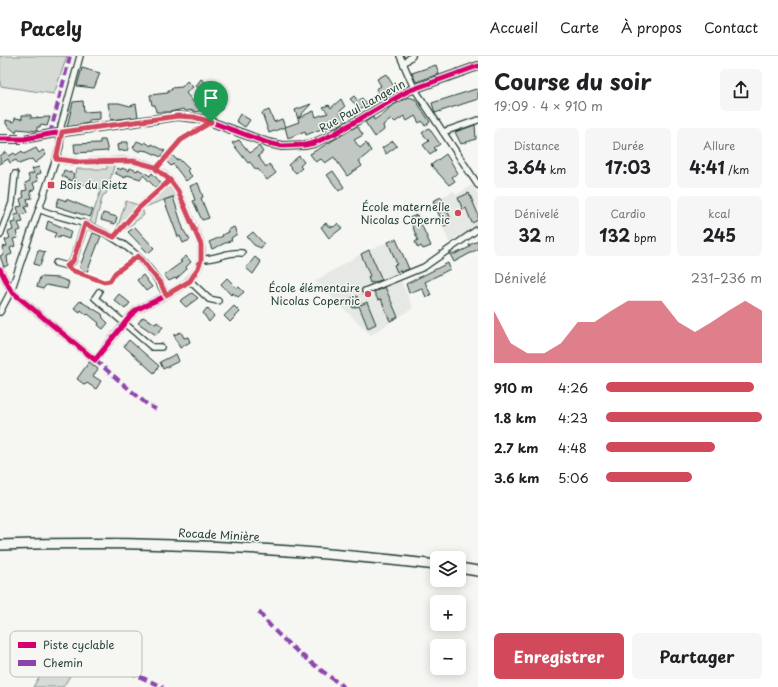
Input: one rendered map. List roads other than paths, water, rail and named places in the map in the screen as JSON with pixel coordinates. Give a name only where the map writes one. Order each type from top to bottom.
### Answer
[{"type":"highway","name":"Rocade Minière","points":[[0,539],[117,538],[223,541],[324,548],[430,559]]},
{"type":"highway","name":"Rocade Minière","points":[[0,545],[102,544],[226,547],[377,558],[430,565]]},
{"type":"highway","points":[[466,563],[478,565]]},
{"type":"highway","points":[[466,569],[478,571]]},
{"type":"street","points":[[0,312],[11,291],[56,159],[62,132],[61,126],[80,56]]},
{"type":"street","points":[[400,56],[414,88],[478,185]]},
{"type":"street","points":[[404,63],[412,56]]},
{"type":"street","name":"Rue Paul Langevin","points":[[0,139],[24,139],[62,132],[178,116],[194,117],[211,122],[268,143],[282,146],[305,145],[329,137],[414,88],[478,66]]},
{"type":"street","points":[[443,132],[478,120]]},
{"type":"street","points":[[0,269],[11,291],[95,360],[138,309],[190,281],[198,268],[201,260],[201,245],[178,191],[170,180],[156,169],[133,161],[79,162],[56,159]]},
{"type":"street","points":[[0,235],[12,202],[15,174]]},
{"type":"street","points":[[39,209],[85,224],[114,237],[127,245],[161,284],[166,295]]},
{"type":"street","points":[[56,263],[67,266],[73,261],[85,224]]},
{"type":"street","points":[[365,291],[424,267],[478,229]]},
{"type":"street","points":[[201,260],[211,260],[233,252],[242,253]]},
{"type":"street","points":[[190,281],[209,299],[218,302]]},
{"type":"street","points":[[99,292],[95,298],[124,324],[152,347],[161,347]]},
{"type":"place","name":"Bois du Rietz","points":[[51,185]]},
{"type":"place","name":"École maternelle Nicolas Copernic","points":[[458,213]]},
{"type":"place","name":"École élémentaire Nicolas Copernic","points":[[368,294]]}]
